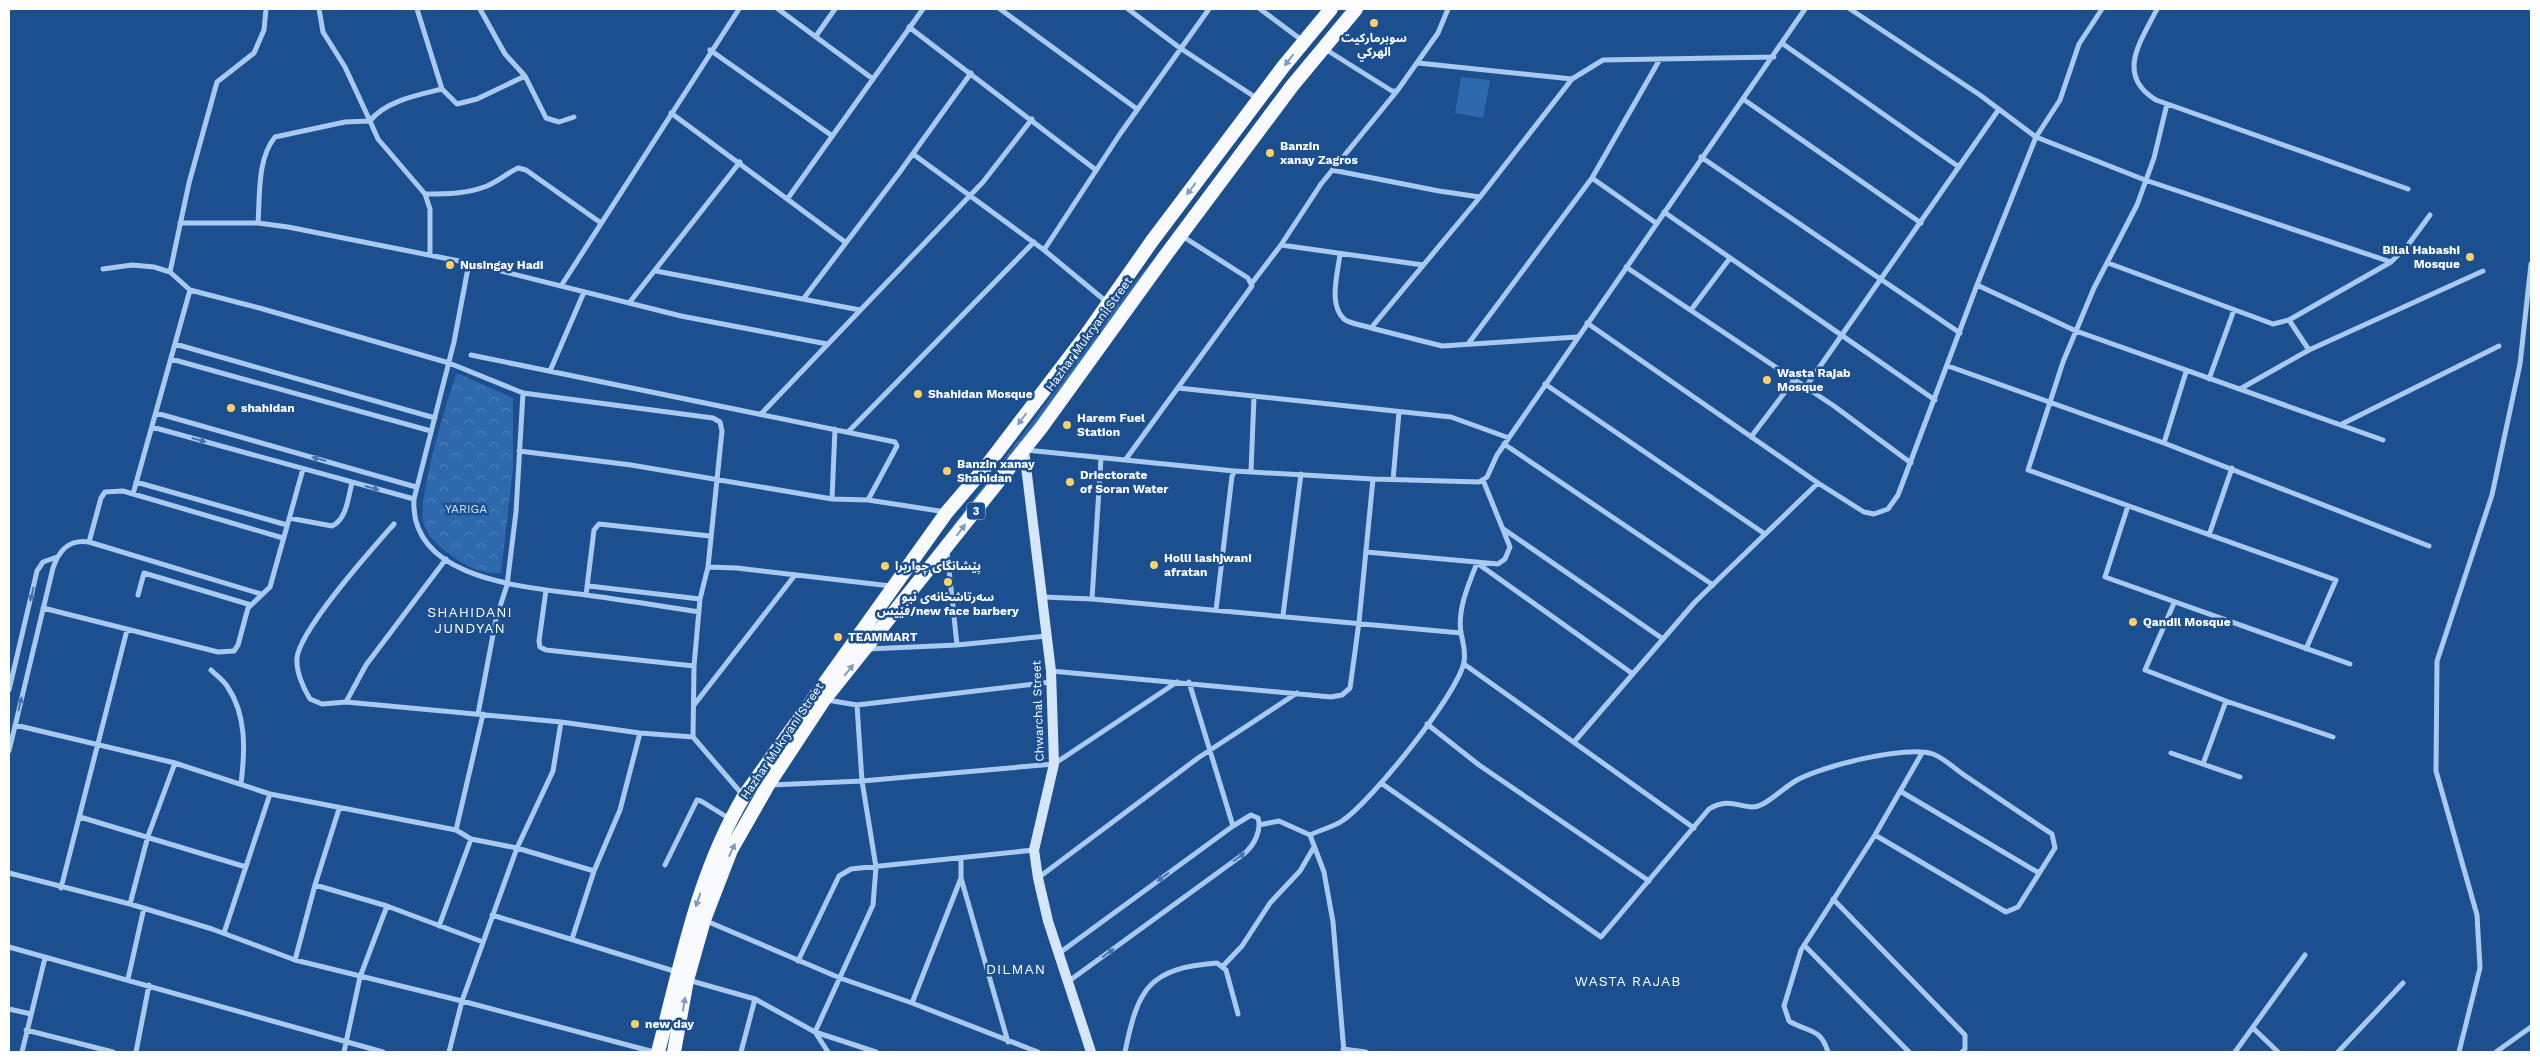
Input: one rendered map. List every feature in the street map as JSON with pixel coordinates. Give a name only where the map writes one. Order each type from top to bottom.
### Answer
[{"type":"highway","name":"Hazhar Mukryani Street","points":[[674,1052],[682,976],[697,904],[717,846],[744,796],[947,512],[988,464],[1259,99],[1331,9]]},
{"type":"highway","name":"Hazhar Mukryani Street","points":[[658,1052],[682,976],[732,850],[768,785],[824,700],[1024,450],[1180,235],[1322,48],[1356,9]]},
{"type":"highway","points":[[1152,241],[1168,252]]},
{"type":"main road","name":"Chwarchal Street","points":[[1024,450],[1051,676],[1054,764],[1034,850],[1038,878],[1058,954],[1069,981],[1091,1052]]},
{"type":"street","points":[[170,272],[189,183],[218,82],[254,53],[264,30],[266,9]]},
{"type":"street","points":[[319,9],[323,32],[345,67],[378,139],[425,194],[430,209],[430,254]]},
{"type":"street","points":[[417,9],[442,88],[450,99],[457,104],[463,104],[525,76]]},
{"type":"street","points":[[480,9],[505,54],[525,76],[546,118],[559,122],[574,117]]},
{"type":"street","points":[[561,286],[710,50],[739,9]]},
{"type":"street","points":[[778,9],[873,79]]},
{"type":"street","points":[[816,36],[835,9]]},
{"type":"street","points":[[788,198],[831,135],[923,9]]},
{"type":"street","points":[[1000,9],[1137,109]]},
{"type":"street","points":[[1128,9],[1180,48],[1259,99]]},
{"type":"street","points":[[1044,250],[1137,109],[1209,9]]},
{"type":"street","points":[[1260,9],[1304,41]]},
{"type":"street","points":[[1126,459],[1248,293],[1252,283],[1281,246],[1332,170],[1418,63],[1438,32],[1448,9]]},
{"type":"street","points":[[1024,450],[1235,471],[1393,480],[1479,482],[1483,480],[1487,477],[1508,438],[1701,158],[1783,44],[1805,9]]},
{"type":"street","points":[[1850,9],[1999,109],[2036,137],[2145,180],[2391,262]]},
{"type":"street","points":[[1587,323],[1818,483],[1864,512],[1874,514],[1888,509],[1898,495],[1977,285],[2036,137],[2060,100],[2078,44],[2102,9]]},
{"type":"street","points":[[2157,9],[2136,49],[2134,73],[2138,86],[2146,94],[2167,104],[2408,189]]},
{"type":"street","points":[[910,27],[1096,170]]},
{"type":"street","points":[[1783,44],[1960,167]]},
{"type":"street","points":[[1322,48],[1392,91],[1397,91]]},
{"type":"street","points":[[710,50],[831,135]]},
{"type":"street","points":[[1371,328],[1480,197],[1572,79],[1603,60],[1774,56]]},
{"type":"street","points":[[1468,344],[1592,178],[1660,59]]},
{"type":"street","points":[[1418,63],[1572,79]]},
{"type":"street","points":[[804,298],[913,154],[971,73]]},
{"type":"street","points":[[258,223],[264,157],[269,144],[275,137],[345,122],[370,121],[377,112],[389,106],[442,88]]},
{"type":"street","points":[[1743,99],[1921,223]]},
{"type":"street","points":[[2167,104],[2154,158],[2136,205],[2076,331],[2028,470],[2336,580],[2306,649]]},
{"type":"street","points":[[1805,388],[1882,280],[1999,109]]},
{"type":"street","points":[[671,113],[740,162],[845,242]]},
{"type":"street","points":[[761,414],[983,182],[1032,119]]},
{"type":"street","points":[[913,154],[1034,242],[1108,303]]},
{"type":"street","points":[[1701,158],[1960,332]]},
{"type":"street","points":[[629,303],[740,162]]},
{"type":"street","points":[[425,194],[461,193],[474,190],[489,185],[518,168],[526,170],[601,223]]},
{"type":"street","points":[[1332,170],[1480,197]]},
{"type":"street","points":[[1592,178],[1656,223]]},
{"type":"street","points":[[1664,212],[1935,400]]},
{"type":"street","points":[[2108,263],[2273,324],[2290,320],[2391,262],[2408,244],[2430,215]]},
{"type":"street","points":[[180,223],[258,223],[430,254],[681,316],[827,344]]},
{"type":"street","points":[[1180,235],[1248,278],[1252,283]]},
{"type":"street","points":[[848,432],[1034,242]]},
{"type":"street","points":[[1281,246],[1423,265]]},
{"type":"street","points":[[1340,254],[1335,302],[1339,313],[1346,320],[1442,346],[1577,338]]},
{"type":"street","points":[[1691,310],[1730,258]]},
{"type":"street","points":[[469,263],[449,363],[416,487],[413,516],[421,534],[446,559],[467,572],[506,585],[699,612]]},
{"type":"street","points":[[2460,1052],[2480,968],[2477,915],[2436,770],[2437,661],[2492,495],[2520,364],[2531,264]]},
{"type":"street","points":[[103,269],[132,265],[154,267],[170,272],[190,290],[263,308],[449,363],[523,393],[713,418],[720,422],[722,431],[708,567],[700,599],[694,666],[693,737],[744,796]]},
{"type":"street","points":[[1626,267],[1794,380],[1910,463]]},
{"type":"street","points":[[656,271],[860,310]]},
{"type":"street","points":[[2240,389],[2309,350],[2483,271]]},
{"type":"street","points":[[1977,285],[2076,331],[2186,372],[2342,424],[2383,440]]},
{"type":"street","points":[[132,494],[190,290]]},
{"type":"street","points":[[550,371],[584,292]]},
{"type":"street","points":[[2208,379],[2234,310]]},
{"type":"street","points":[[2290,320],[2309,350]]},
{"type":"street","points":[[175,344],[435,418]]},
{"type":"street","points":[[2342,424],[2499,346]]},
{"type":"street","points":[[470,355],[894,441],[897,444],[868,500]]},
{"type":"street","points":[[171,358],[431,431]]},
{"type":"street","points":[[1948,366],[2232,468],[2429,546]]},
{"type":"street","points":[[2164,443],[2186,372]]},
{"type":"street","points":[[1751,437],[1794,380]]},
{"type":"street","points":[[1545,384],[1764,534]]},
{"type":"street","points":[[1178,388],[1451,417],[1508,438]]},
{"type":"street","points":[[456,830],[481,714],[496,619],[506,585],[516,512],[523,393]]},
{"type":"street","points":[[1251,471],[1254,396]]},
{"type":"street","points":[[1393,480],[1399,412]]},
{"type":"street","points":[[156,413],[416,487]]},
{"type":"street","points":[[152,427],[414,499]]},
{"type":"street","points":[[832,499],[835,430]]},
{"type":"street","points":[[1504,444],[1712,585]]},
{"type":"street","points":[[519,451],[717,479],[832,499],[868,500],[947,512]]},
{"type":"street","points":[[1092,599],[1101,458]]},
{"type":"street","points":[[2209,535],[2232,468]]},
{"type":"street","points":[[43,608],[227,653],[234,651],[238,645],[248,608],[270,587],[303,469]]},
{"type":"street","points":[[1216,610],[1232,476],[1235,471]]},
{"type":"street","points":[[1283,615],[1302,474]]},
{"type":"street","points":[[824,700],[857,705],[1051,676],[1189,682],[1331,697],[1342,695],[1350,688],[1359,622],[1373,479]]},
{"type":"street","points":[[1366,552],[1498,564],[1505,559],[1510,547],[1505,530],[1483,480]]},
{"type":"street","points":[[136,482],[287,525]]},
{"type":"street","points":[[289,518],[332,526],[337,524],[343,518],[352,482]]},
{"type":"street","points":[[1574,742],[1712,585],[1818,483]]},
{"type":"street","points":[[89,542],[101,498],[106,492],[114,490],[283,538]]},
{"type":"street","points":[[2128,506],[2105,578],[2350,664]]},
{"type":"street","points":[[394,524],[336,593],[305,638],[297,658],[302,682],[310,698],[322,704],[346,702],[481,714],[562,722],[640,733],[693,737]]},
{"type":"street","points":[[586,595],[589,586],[594,530],[599,524],[710,536]]},
{"type":"street","points":[[1505,530],[1663,640]]},
{"type":"street","points":[[9,690],[37,571],[43,562],[57,557],[70,544],[89,542],[261,594]]},
{"type":"street","points":[[946,549],[957,645]]},
{"type":"street","points":[[9,748],[57,557]]},
{"type":"street","points":[[346,702],[366,665],[446,559]]},
{"type":"street","points":[[1259,825],[1279,821],[1310,834],[1341,822],[1369,798],[1447,698],[1464,664],[1466,646],[1461,633],[1461,615],[1467,587],[1477,562]]},
{"type":"street","points":[[1477,562],[1633,674]]},
{"type":"street","points":[[708,567],[738,568],[894,586]]},
{"type":"street","points":[[138,595],[144,573],[251,605]]},
{"type":"street","points":[[694,705],[795,575]]},
{"type":"street","points":[[589,586],[700,599]]},
{"type":"street","points":[[546,590],[539,641],[540,647],[546,650],[694,666]]},
{"type":"street","points":[[1043,597],[1092,599],[1283,615],[1461,633]]},
{"type":"street","points":[[2174,603],[2145,670],[2226,701],[2333,737]]},
{"type":"street","points":[[61,888],[127,630]]},
{"type":"street","points":[[866,649],[957,645],[1047,636]]},
{"type":"street","points":[[1464,664],[1694,828]]},
{"type":"street","points":[[211,670],[227,686],[238,709],[245,753],[241,784]]},
{"type":"street","points":[[768,785],[862,781],[1054,764],[1177,682]]},
{"type":"street","points":[[1189,682],[1208,751],[1233,826]]},
{"type":"street","points":[[1038,878],[1208,751],[1298,693]]},
{"type":"street","points":[[2203,764],[2226,701]]},
{"type":"street","points":[[815,1032],[873,905],[876,867],[862,781],[857,705]]},
{"type":"street","points":[[449,1052],[462,1001],[492,915],[517,848],[553,771],[562,722]]},
{"type":"street","points":[[1427,724],[1479,764],[1649,881]]},
{"type":"street","points":[[15,725],[175,763],[270,794],[339,809],[358,810],[456,830],[470,839],[517,848],[594,871]]},
{"type":"street","points":[[572,939],[594,871],[620,810],[640,733]]},
{"type":"street","points":[[1381,783],[1601,937],[1709,809],[1719,803],[1732,802],[1748,807],[1760,805],[1797,780],[1818,770],[1849,761],[1907,752],[1933,754],[2052,834],[2056,848],[2018,907],[2006,912],[1875,835]]},
{"type":"street","points":[[1828,1052],[1824,1040],[1818,1032],[1800,1028],[1789,1021],[1784,1006],[1804,944],[1875,835],[1922,753]]},
{"type":"street","points":[[2171,753],[2240,777]]},
{"type":"street","points":[[130,904],[148,836],[175,763]]},
{"type":"street","points":[[1900,791],[2040,874]]},
{"type":"street","points":[[224,932],[270,794]]},
{"type":"street","points":[[665,865],[696,800],[700,800],[730,820]]},
{"type":"street","points":[[295,960],[315,885],[339,809]]},
{"type":"street","points":[[1058,954],[1233,826],[1251,815],[1256,816],[1259,825],[1256,838],[1245,853],[1069,981]]},
{"type":"street","points":[[80,817],[246,867]]},
{"type":"street","points":[[1310,834],[1324,872],[1335,935],[1344,1051],[1366,1052]]},
{"type":"street","points":[[439,926],[470,839]]},
{"type":"street","points":[[1222,967],[1242,946],[1270,903],[1300,871],[1314,848]]},
{"type":"street","points":[[798,961],[839,876],[851,869],[1034,850]]},
{"type":"street","points":[[961,859],[961,878],[1008,1042]]},
{"type":"street","points":[[9,873],[61,888],[130,904],[224,932],[295,960],[462,1001],[654,1052]]},
{"type":"street","points":[[912,1003],[961,878]]},
{"type":"street","points":[[315,885],[387,906],[483,942]]},
{"type":"street","points":[[1833,899],[1964,1035],[1965,1050],[1962,1052]]},
{"type":"street","points":[[344,1052],[360,977],[387,906]]},
{"type":"street","points":[[128,979],[144,908]]},
{"type":"street","points":[[492,915],[755,999],[815,1032],[876,1052]]},
{"type":"street","points":[[704,920],[840,978],[912,1003],[1008,1042],[1038,1052]]},
{"type":"street","points":[[1804,944],[1909,1052]]},
{"type":"street","points":[[9,947],[149,984],[346,1043],[383,1052]]},
{"type":"street","points":[[2235,1052],[2305,954]]},
{"type":"street","points":[[22,1052],[45,958]]},
{"type":"street","points":[[1125,1052],[1139,1001],[1157,978],[1177,969],[1198,964],[1217,963],[1226,970],[1238,1014]]},
{"type":"street","points":[[2338,1052],[2404,983]]},
{"type":"street","points":[[136,1052],[149,984]]},
{"type":"street","points":[[741,1052],[755,999]]},
{"type":"street","points":[[9,1009],[31,1014]]},
{"type":"street","points":[[2496,1052],[2531,1027]]},
{"type":"street","points":[[2253,1028],[2278,1052]]},
{"type":"street","points":[[26,1030],[113,1052]]},
{"type":"street","points":[[815,1032],[828,1052]]},
{"type":"green space","points":[[1461,77],[1490,80],[1483,118],[1455,113]]},
{"type":"green space","points":[[1152,262],[1153,265],[1105,330],[1069,386],[963,522],[782,766],[748,824],[730,860],[706,931],[676,1052],[671,1052],[685,970],[705,904],[723,856],[751,803],[776,762],[826,692],[1039,413],[1129,288]]},
{"type":"green space","name":"YARIGA","points":[[457,373],[513,398],[513,468],[501,573],[483,572],[445,551],[428,533],[423,521],[429,471]]},
{"type":"place","name":"سوبرماركيت الهركي","points":[[1374,23]]},
{"type":"place","name":"Banzin xanay Zagros","points":[[1270,153]]},
{"type":"place","name":"Bilal Habashi Mosque","points":[[2470,257]]},
{"type":"place","name":"Nusingay Hadi","points":[[450,265]]},
{"type":"place","name":"Wasta Rajab Mosque","points":[[1767,380]]},
{"type":"place","name":"Shahidan Mosque","points":[[918,394]]},
{"type":"place","name":"shahidan","points":[[231,408]]},
{"type":"place","name":"Harem Fuel Station","points":[[1067,425]]},
{"type":"place","name":"Banzin xanay Shahidan","points":[[947,471]]},
{"type":"place","name":"Driectorate of Soran Water","points":[[1070,482]]},
{"type":"place","name":"Holli lashjwani afratan","points":[[1154,565]]},
{"type":"place","name":"پێشانگای چواربرا","points":[[885,566]]},
{"type":"place","name":"سەرتاشخانەی نیو فێیس/new face barbery","points":[[948,582]]},
{"type":"place","name":"Qandil Mosque","points":[[2133,622]]},
{"type":"place","name":"TEAMMART","points":[[838,637]]},
{"type":"place","name":"new day","points":[[635,1024]]},
{"type":"district","name":"SHAHIDANI JUNDYAN","points":[[470,620]]},
{"type":"district","name":"DILMAN","points":[[1016,969]]},
{"type":"district","name":"WASTA RAJAB","points":[[1628,981]]}]
